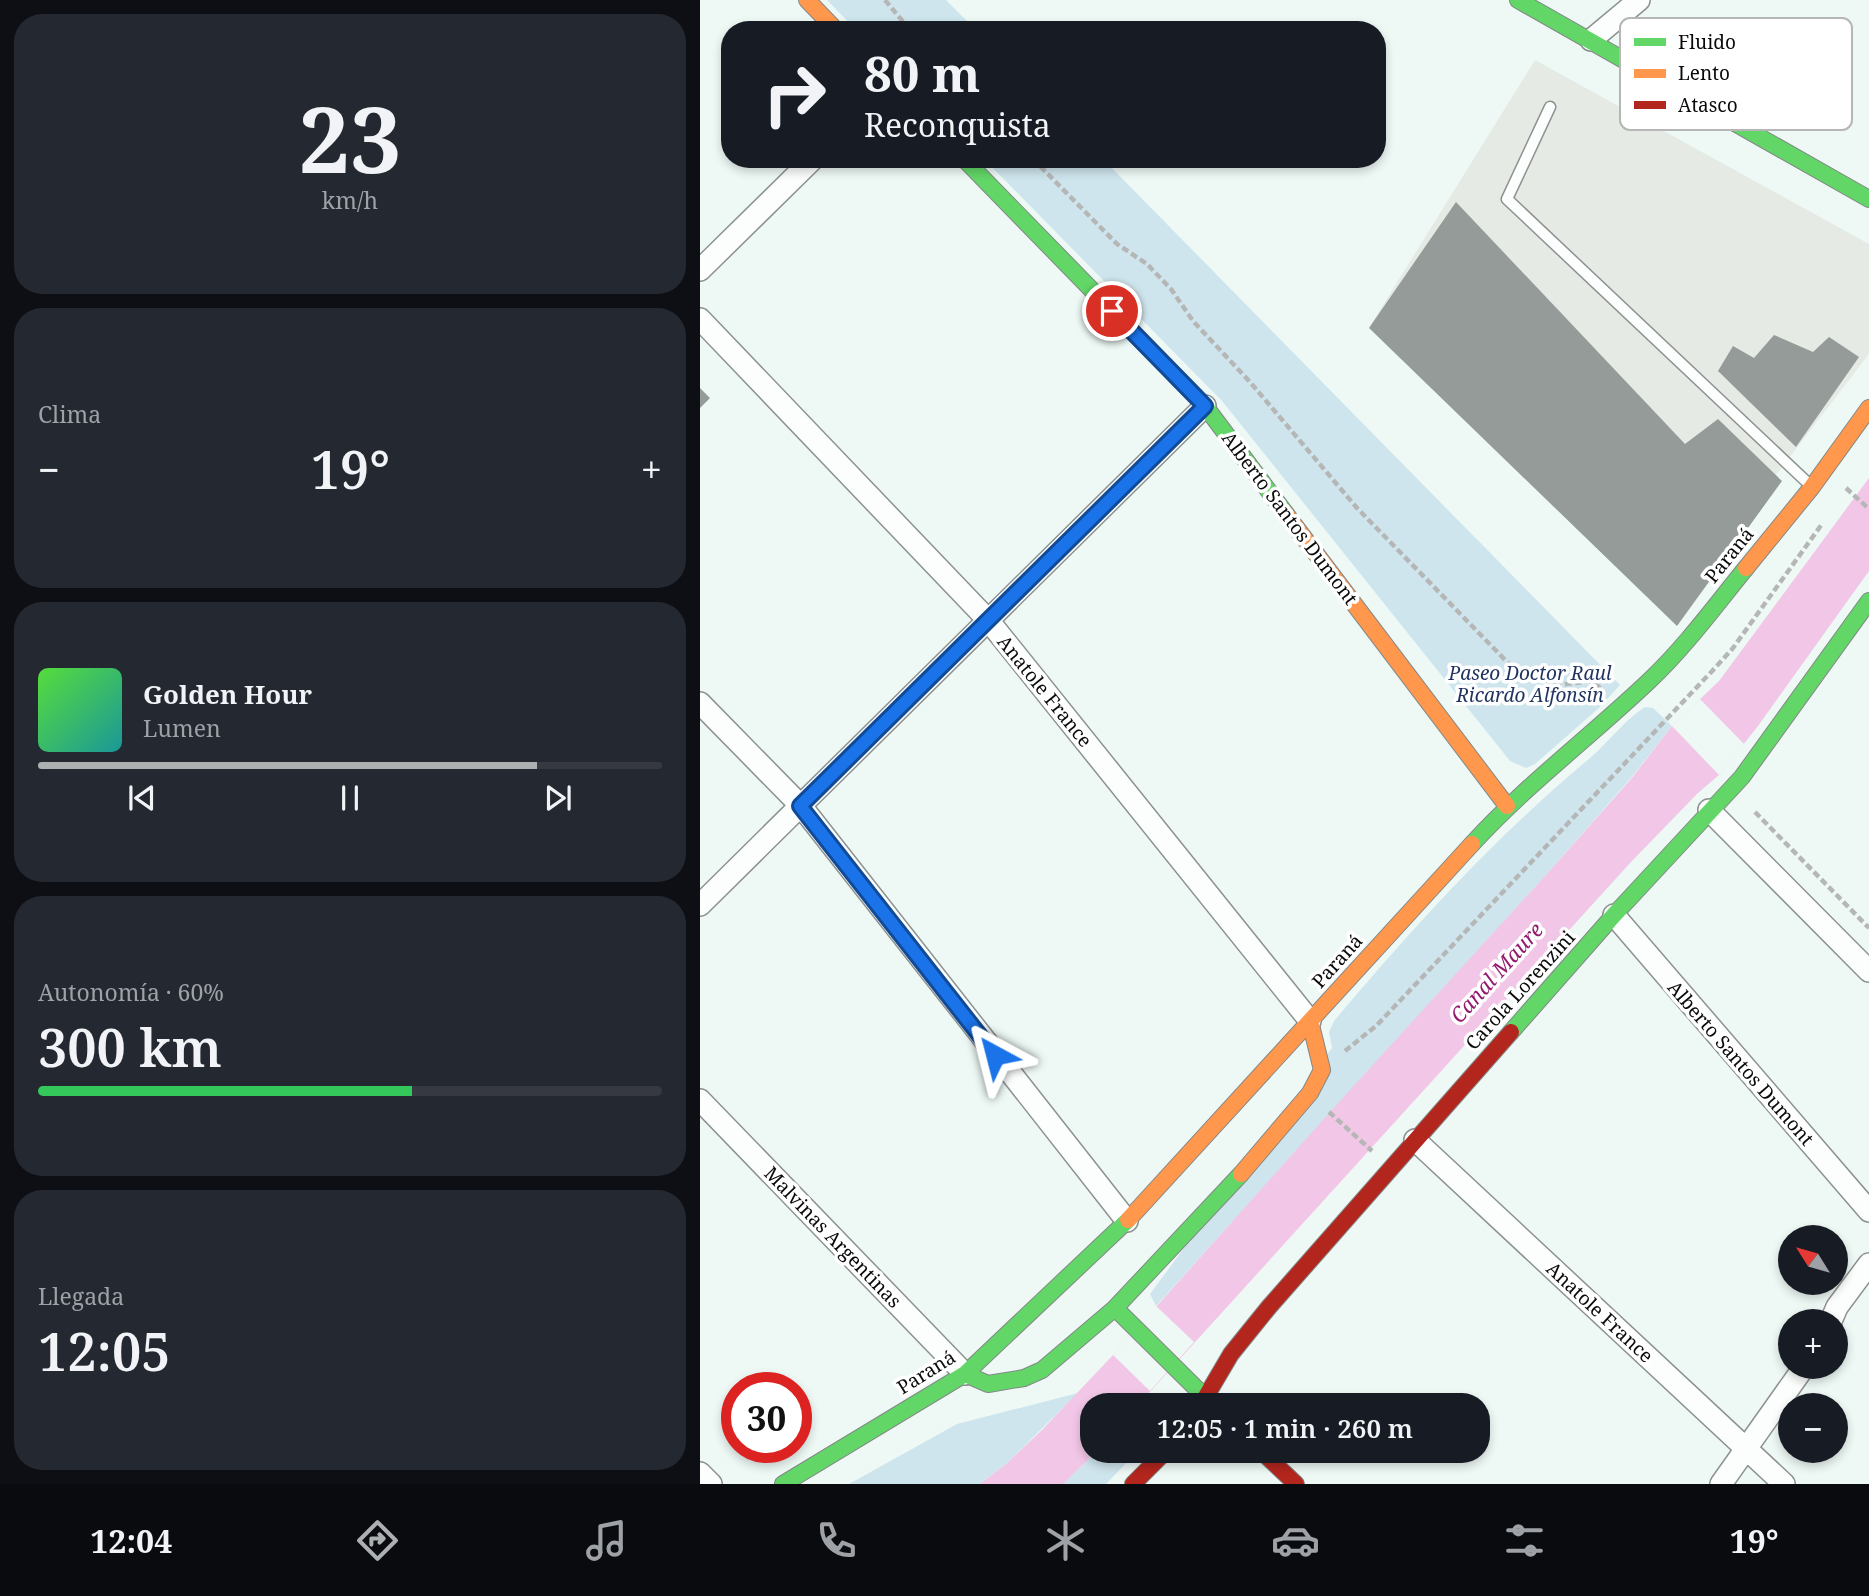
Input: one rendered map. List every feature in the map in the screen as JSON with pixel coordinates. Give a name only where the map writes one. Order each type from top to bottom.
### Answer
[{"type":"street","points":[[807,0],[827,21]]},
{"type":"street","points":[[1518,0],[1620,57]]},
{"type":"street","points":[[1591,40],[1639,0]]},
{"type":"street","points":[[1748,130],[1869,199]]},
{"type":"street","points":[[700,270],[804,168]]},
{"type":"street","name":"Alberto Santos Dumont","points":[[973,168],[1205,406],[1507,806]]},
{"type":"street","name":"Anatole France","points":[[700,319],[988,620],[1310,1021]]},
{"type":"street","points":[[700,905],[1205,406]]},
{"type":"street","name":"Paraná","points":[[783,1484],[965,1374],[1126,1221],[1507,806],[1660,671],[1682,647],[1812,487],[1869,408]]},
{"type":"street","name":"Carola Lorenzini","points":[[1211,1393],[1231,1354],[1269,1307],[1614,915],[1753,764],[1869,601]]},
{"type":"street","points":[[700,703],[800,806],[1126,1221]]},
{"type":"street","points":[[1709,810],[1869,971]]},
{"type":"street","name":"Alberto Santos Dumont","points":[[1614,915],[1869,1211]]},
{"type":"street","points":[[965,1374],[988,1384],[1024,1378],[1042,1370],[1115,1308],[1236,1180],[1310,1093],[1322,1070],[1310,1021]]},
{"type":"street","name":"Malvinas Argentinas","points":[[700,1100],[965,1374]]},
{"type":"street","name":"Anatole France","points":[[1415,1140],[1784,1484]]},
{"type":"street","points":[[1836,1309],[1869,1264]]},
{"type":"street","points":[[1115,1308],[1197,1393]]},
{"type":"street","points":[[1721,1484],[1796,1379]]},
{"type":"street","points":[[1133,1484],[1154,1463]]},
{"type":"street","points":[[1274,1463],[1296,1484]]},
{"type":"street","points":[[700,1473],[711,1484]]},
{"type":"lane","points":[[1550,107],[1507,200],[1812,487]]},
{"type":"path","points":[[884,0],[902,21]]},
{"type":"path","points":[[1042,168],[1117,244],[1147,264],[1171,289],[1193,321],[1268,402],[1357,508],[1512,667],[1558,685],[1593,681],[1621,706]]},
{"type":"path","points":[[1839,499],[1854,479]]},
{"type":"path","points":[[1855,496],[1869,509]]},
{"type":"path","points":[[1322,1070],[1377,1025],[1715,668],[1733,648],[1824,521]]},
{"type":"path","points":[[1755,812],[1869,928]]},
{"type":"path","points":[[1330,1112],[1369,1149]]},
{"type":"shaded area","points":[[1535,60],[1620,107],[1620,130],[1662,130],[1869,244],[1869,354],[1668,615],[1370,326]]},
{"type":"green space","points":[[827,0],[946,0],[967,21],[847,21]]},
{"type":"green space","name":"Paseo Doctor Raul Ricardo Alfonsín","points":[[993,168],[1112,168],[1620,685],[1599,708],[1535,764],[1526,768],[1510,761],[1222,401]]},
{"type":"green space","points":[[1645,707],[1653,708],[1672,726],[1631,778],[1156,1306],[1150,1294],[1332,1048],[1329,1032],[1334,1021],[1424,917],[1488,851]]},
{"type":"green space","points":[[1078,1393],[1006,1464],[980,1484],[849,1484],[957,1424]]},
{"type":"green space","points":[[1085,1463],[1126,1463],[1106,1484],[1063,1484]]},
{"type":"water","name":"Canal Maure","points":[[1869,478],[1869,571],[1758,726],[1719,775],[1631,862],[1149,1393],[1080,1393],[1080,1463],[1085,1463],[1063,1484],[980,1484],[1042,1430],[1113,1355],[1545,876],[1631,779],[1672,726],[1719,681]]},
{"type":"pier","points":[[1700,699],[1744,744],[1719,775],[1672,726]]},
{"type":"pier","points":[[1156,1306],[1194,1342],[1150,1391],[1113,1355]]},
{"type":"building","points":[[1456,202],[1685,444],[1718,419],[1782,481],[1677,626],[1369,328]]},
{"type":"building","points":[[1774,335],[1813,352],[1829,337],[1859,357],[1796,447],[1718,371],[1733,346],[1754,358]]},
{"type":"building","points":[[700,388],[710,398],[700,408]]},
{"type":"traffic: fast","points":[[1518,0],[1620,58]]},
{"type":"traffic: fast","points":[[1747,130],[1869,199]]},
{"type":"traffic: fast","points":[[973,168],[1205,406],[1286,514]]},
{"type":"traffic: fast","points":[[1472,844],[1514,802],[1662,668],[1746,568]]},
{"type":"traffic: fast","points":[[1511,1032],[1614,915],[1742,777],[1869,601]]},
{"type":"traffic: fast","points":[[965,1374],[988,1384],[1024,1378],[1042,1370],[1115,1308],[1241,1174]]},
{"type":"traffic: fast","points":[[783,1484],[965,1374],[1128,1220]]},
{"type":"traffic: fast","points":[[1115,1308],[1201,1393]]},
{"type":"traffic: slow","points":[[807,0],[827,21]]},
{"type":"traffic: slow","points":[[1746,568],[1812,487],[1869,408]]},
{"type":"traffic: slow","points":[[1286,514],[1507,806]]},
{"type":"traffic: slow","points":[[1128,1220],[1472,844]]},
{"type":"traffic: slow","points":[[1241,1174],[1310,1093],[1322,1070],[1310,1021]]},
{"type":"traffic: jam","points":[[1208,1393],[1231,1354],[1269,1307],[1511,1032]]},
{"type":"traffic: jam","points":[[1133,1484],[1154,1463]]},
{"type":"traffic: jam","points":[[1274,1463],[1296,1484]]},
{"type":"route","points":[[995,1055],[800,806],[1205,406],[1112,311]]}]
